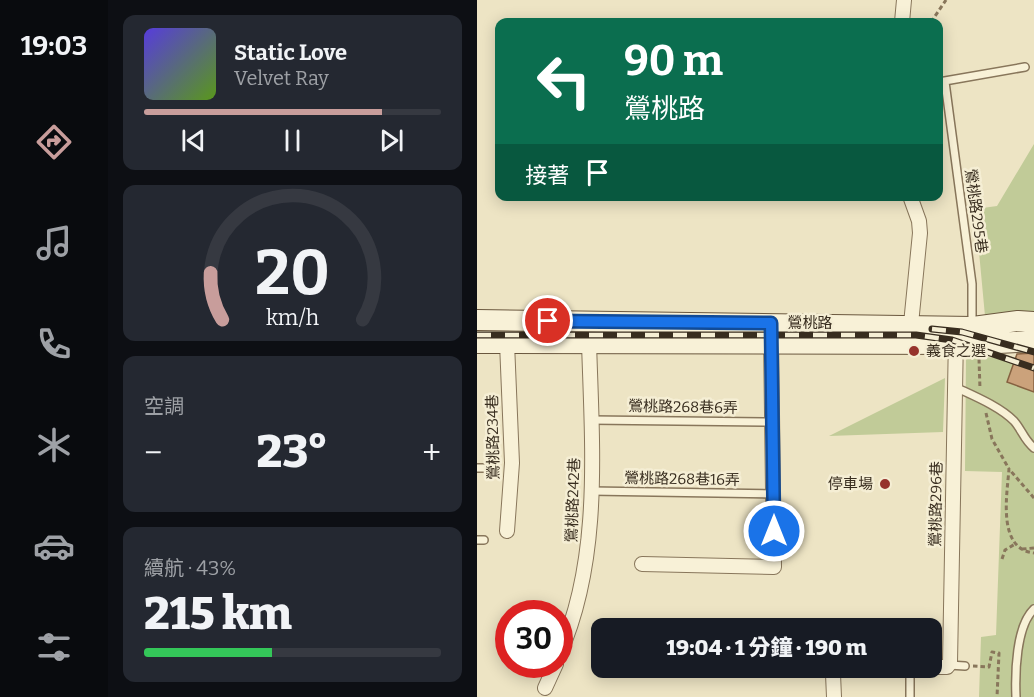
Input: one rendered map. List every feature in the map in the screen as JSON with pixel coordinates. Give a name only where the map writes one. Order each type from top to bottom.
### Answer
[{"type":"main road","name":"鶯桃路","points":[[477,320],[911,324],[964,334],[1034,341]]},
{"type":"main road","name":"鶯桃路","points":[[477,343],[771,344],[964,334],[1018,321],[1034,322]]},
{"type":"street","points":[[902,18],[904,0]]},
{"type":"street","points":[[911,324],[920,233],[919,221],[912,201]]},
{"type":"street","points":[[642,564],[774,567],[771,323]]},
{"type":"street","name":"鶯桃路296巷","points":[[949,665],[955,387],[964,334]]},
{"type":"street","name":"鶯桃路242巷","points":[[573,620],[587,553],[591,491],[589,342]]},
{"type":"street","name":"鶯桃路234巷","points":[[507,343],[512,463],[507,531]]},
{"type":"street","points":[[942,666],[949,665]]},
{"type":"street","points":[[545,688],[550,678]]},
{"type":"street","points":[[833,678],[834,697]]},
{"type":"lane","points":[[943,82],[1025,66]]},
{"type":"lane","name":"鶯桃路295巷","points":[[943,89],[972,284],[964,334]]},
{"type":"lane","points":[[955,387],[1007,415],[1017,425],[1025,440],[1034,448]]},
{"type":"lane","name":"鶯桃路268巷6弄","points":[[591,420],[773,422]]},
{"type":"lane","name":"鶯桃路268巷16弄","points":[[591,491],[774,495]]},
{"type":"lane","points":[[1016,697],[1015,671],[1025,624],[1034,609]]},
{"type":"lane","points":[[949,665],[965,666]]},
{"type":"lane","points":[[910,678],[911,697]]},
{"type":"path","points":[[934,18],[946,0]]},
{"type":"path","points":[[1034,498],[1009,469],[1007,522],[1015,544],[1020,548],[1034,550]]},
{"type":"path","points":[[1002,559],[1005,550],[1015,544]]},
{"type":"path","points":[[965,666],[989,667],[992,652],[999,653],[997,697]]},
{"type":"green space","points":[[1034,144],[1034,313],[985,316],[975,209],[997,206]]},
{"type":"green space","points":[[966,357],[1034,358],[1034,697],[979,697],[981,637],[996,635],[1002,472],[965,471]]},
{"type":"green space","points":[[945,378],[943,432],[829,436]]},
{"type":"building","points":[[1034,353],[1034,392],[1007,382],[1017,354]]},
{"type":"railway","points":[[932,329],[962,332],[1034,352]]},
{"type":"railway","points":[[477,335],[916,335],[952,340],[1034,368]]},
{"type":"place","name":"義食之選","points":[[914,351]]},
{"type":"place","name":"停車場","points":[[885,484]]},
{"type":"route","points":[[548,321],[771,323],[774,531]]}]
